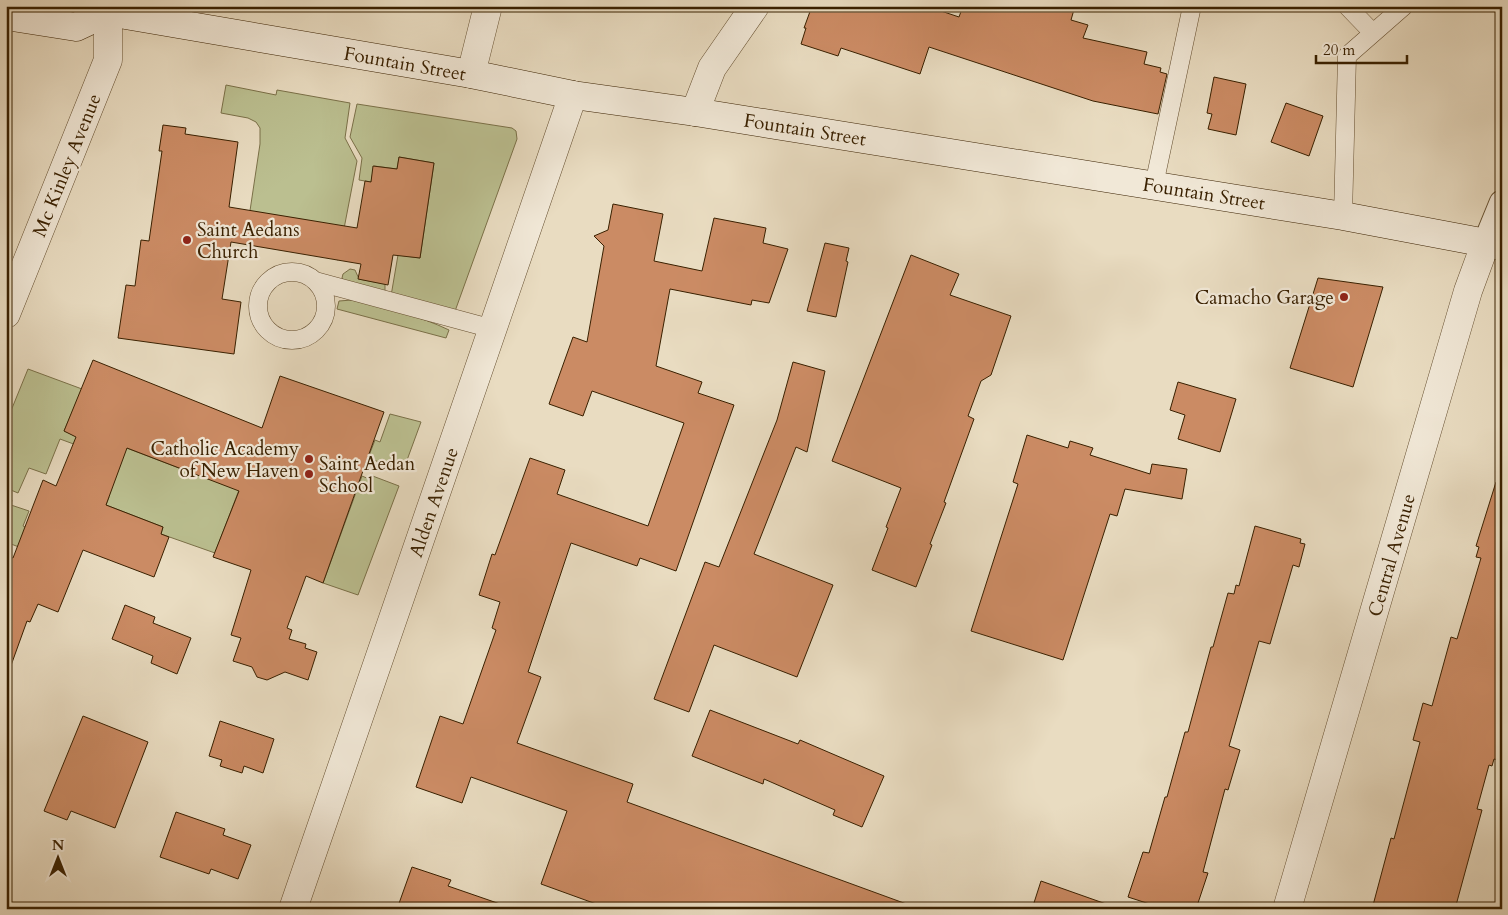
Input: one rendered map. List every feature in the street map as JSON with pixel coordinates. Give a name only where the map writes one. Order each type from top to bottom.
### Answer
[{"type":"street","points":[[471,74],[488,6]]},
{"type":"street","points":[[695,112],[712,68],[755,6]]},
{"type":"street","points":[[6,16],[76,27],[104,9]]},
{"type":"street","name":"Fountain Street","points":[[104,9],[471,74],[573,95],[695,112],[1154,185],[1342,216],[1494,244]]},
{"type":"street","name":"Mc Kinley Avenue","points":[[6,314],[108,60],[104,9]]},
{"type":"street","name":"Alden Avenue","points":[[293,909],[573,95]]},
{"type":"street","name":"Central Avenue","points":[[1287,909],[1468,291],[1494,244],[1502,203]]},
{"type":"lane","points":[[1154,185],[1192,6]]},
{"type":"lane","points":[[1347,6],[1373,33]]},
{"type":"lane","points":[[1342,216],[1347,56],[1404,6]]},
{"type":"lane","points":[[315,281],[493,329]]},
{"type":"green space","points":[[226,85],[276,95],[277,90],[350,103],[345,138],[357,161],[338,260],[248,224],[260,144],[260,128],[256,122],[248,118],[221,113]]},
{"type":"green space","points":[[357,104],[512,128],[516,131],[517,139],[454,314],[391,296],[398,255],[420,258],[434,163],[399,157],[397,169],[374,166],[371,182],[359,180],[362,158],[350,137]]},
{"type":"green space","points":[[350,269],[355,270],[359,279],[385,284],[385,294],[344,282],[343,274]]},
{"type":"green space","points":[[352,300],[413,316],[449,330],[446,338],[337,309],[339,301]]},
{"type":"green space","points":[[28,369],[82,389],[64,431],[82,439],[116,444],[200,476],[258,440],[215,553],[161,534],[163,527],[106,505],[109,497],[79,446],[60,439],[46,474],[29,468],[18,493],[6,488],[6,423]]},
{"type":"green space","points":[[390,414],[421,422],[403,471],[371,459],[370,453],[375,440],[380,442]]},
{"type":"green space","points":[[370,475],[399,486],[358,595],[323,583],[362,476],[369,479]]},
{"type":"green space","points":[[6,498],[12,500],[11,505],[29,511],[23,526],[53,539],[47,558],[6,542]]},
{"type":"building","points":[[812,6],[926,6],[959,17],[963,6],[1075,6],[1071,20],[1088,25],[1083,38],[1147,52],[1144,64],[1161,68],[1160,72],[1167,74],[1158,114],[1093,101],[929,47],[920,74],[841,48],[838,56],[801,44],[806,28],[804,28]]},
{"type":"building","points":[[1214,77],[1246,84],[1236,135],[1208,129],[1212,114],[1207,113]]},
{"type":"building","points":[[1286,103],[1323,116],[1309,156],[1271,142]]},
{"type":"building","name":"Saint Aedans Church","points":[[163,125],[186,128],[185,134],[238,142],[229,207],[357,228],[365,181],[371,182],[373,166],[397,169],[399,157],[434,163],[420,258],[393,255],[388,285],[358,279],[361,264],[231,242],[222,299],[241,302],[234,354],[118,338],[126,285],[135,286],[141,240],[149,241],[162,151],[159,151]]},
{"type":"building","points":[[613,204],[663,214],[654,261],[702,271],[714,218],[766,228],[763,243],[788,249],[769,303],[752,300],[751,305],[670,289],[656,366],[702,382],[698,393],[734,405],[676,571],[640,558],[637,566],[571,543],[528,672],[541,677],[517,743],[633,784],[627,802],[912,906],[912,909],[610,909],[541,884],[567,811],[471,777],[462,803],[416,787],[440,716],[463,724],[496,630],[492,628],[500,602],[479,595],[492,554],[495,555],[530,458],[565,470],[557,494],[648,526],[684,423],[592,391],[583,416],[549,404],[573,337],[587,342],[604,246],[594,236],[608,230]]},
{"type":"building","points":[[825,243],[849,248],[846,261],[848,262],[836,317],[807,311]]},
{"type":"building","points":[[911,255],[959,274],[950,295],[1011,316],[991,375],[981,381],[968,416],[974,419],[916,587],[872,570],[901,488],[832,461]]},
{"type":"building","points":[[1318,278],[1383,287],[1353,387],[1290,368]]},
{"type":"building","points":[[93,360],[262,428],[280,376],[384,412],[323,583],[306,576],[287,628],[292,630],[289,639],[306,644],[305,648],[317,652],[308,680],[285,672],[267,680],[257,677],[252,667],[233,661],[241,638],[231,635],[251,570],[213,557],[239,491],[127,448],[106,505],[163,527],[161,534],[169,537],[154,577],[83,550],[58,612],[38,604],[30,622],[27,621],[9,671],[6,670],[6,556],[13,558],[43,480],[56,486],[76,437],[64,431]]},
{"type":"building","points":[[793,362],[825,371],[807,452],[796,447],[754,554],[833,585],[797,677],[714,645],[689,712],[654,699],[705,562],[719,567],[777,420]]},
{"type":"building","points":[[1178,382],[1236,399],[1220,452],[1178,439],[1185,415],[1170,410]]},
{"type":"building","points":[[1027,435],[1068,448],[1070,441],[1093,448],[1090,455],[1150,474],[1152,464],[1187,469],[1182,499],[1125,489],[1117,516],[1110,514],[1063,660],[971,631],[1018,484],[1013,482]]},
{"type":"building","points":[[1496,482],[1502,483],[1502,761],[1494,759],[1492,766],[1489,765],[1477,809],[1482,810],[1455,909],[1372,909],[1391,838],[1394,839],[1420,742],[1413,740],[1423,703],[1432,706],[1451,637],[1457,639],[1481,558],[1476,557],[1479,547],[1476,546]]},
{"type":"building","points":[[1255,526],[1301,539],[1300,543],[1305,544],[1299,567],[1293,565],[1270,644],[1259,641],[1229,746],[1240,750],[1228,790],[1225,789],[1203,872],[1208,873],[1196,909],[1165,909],[1128,897],[1143,852],[1149,853],[1185,732],[1188,732],[1228,593],[1234,594],[1236,585],[1239,586]]},
{"type":"building","points":[[125,605],[155,617],[153,623],[191,638],[177,674],[151,663],[153,656],[112,639]]},
{"type":"building","points":[[710,710],[798,744],[800,740],[884,776],[862,827],[833,815],[835,810],[764,779],[763,784],[692,756]]},
{"type":"building","points":[[83,716],[148,742],[115,828],[71,811],[67,820],[44,811]]},
{"type":"building","points":[[220,721],[274,739],[263,773],[244,766],[242,773],[220,766],[222,760],[209,756]]},
{"type":"building","points":[[176,812],[225,829],[223,835],[251,845],[238,879],[211,869],[209,874],[160,857]]},
{"type":"building","points":[[412,867],[451,880],[448,886],[503,905],[502,909],[397,909]]},
{"type":"building","points":[[1041,881],[1109,905],[1109,909],[1032,909]]},
{"type":"place","name":"Saint Aedans Church","points":[[187,240]]},
{"type":"place","name":"Camacho Garage","points":[[1344,297]]},
{"type":"place","name":"Catholic Academy of New Haven","points":[[309,459]]},
{"type":"place","name":"Saint Aedan School","points":[[309,474]]}]
